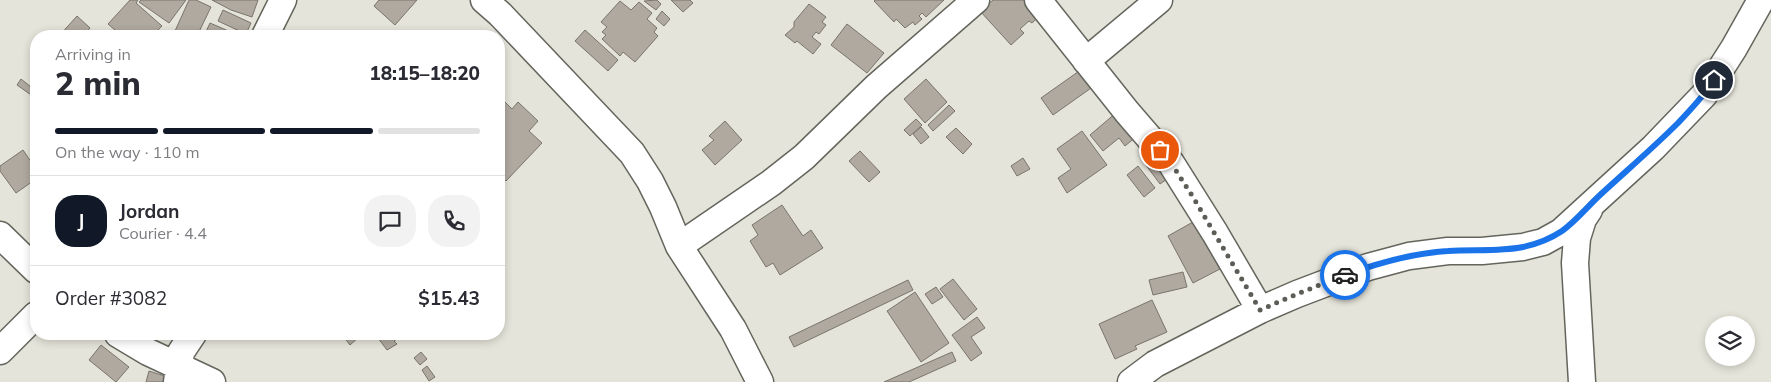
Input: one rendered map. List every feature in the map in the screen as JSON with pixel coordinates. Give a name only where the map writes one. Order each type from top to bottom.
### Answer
[{"type":"street","points":[[268,30],[283,0]]},
{"type":"street","points":[[484,0],[503,30]]},
{"type":"street","points":[[679,246],[771,183],[804,157],[876,87],[976,0]]},
{"type":"street","points":[[1038,0],[1171,163],[1260,310]]},
{"type":"street","points":[[1086,61],[1159,0]]},
{"type":"street","points":[[1131,382],[1155,364],[1260,310],[1368,266],[1409,256],[1448,251],[1482,251],[1523,247],[1543,242],[1561,232],[1578,218],[1596,198],[1653,148],[1704,95],[1734,48],[1761,0]]},
{"type":"street","points":[[505,32],[632,153],[650,181],[679,246],[733,329],[760,382]]},
{"type":"street","points":[[1582,382],[1576,263],[1577,238],[1583,219],[1596,198]]},
{"type":"street","points":[[0,236],[30,264]]},
{"type":"street","points":[[0,351],[30,321]]},
{"type":"street","points":[[128,340],[178,374],[212,382]]},
{"type":"street","points":[[178,374],[181,352],[189,340]]},
{"type":"building","points":[[130,0],[138,0],[136,3],[162,26],[158,30],[115,30],[108,24]]},
{"type":"building","points":[[141,0],[186,0],[169,23],[139,2]]},
{"type":"building","points":[[189,0],[196,0],[211,7],[200,30],[175,30]]},
{"type":"building","points":[[212,0],[258,0],[252,17],[231,10]]},
{"type":"building","points":[[379,0],[417,0],[395,25],[374,6]]},
{"type":"building","points":[[657,0],[661,4],[656,10],[644,1]]},
{"type":"building","points":[[671,0],[690,0],[693,3],[683,12]]},
{"type":"building","points":[[875,0],[944,0],[926,17],[922,13],[919,16],[922,19],[915,25],[913,22],[905,28],[896,19],[894,22]]},
{"type":"building","points":[[993,0],[1034,0],[1044,12],[1032,23],[1029,21],[1020,29],[1024,33],[1011,45],[980,11]]},
{"type":"building","points":[[620,1],[631,10],[639,2],[652,13],[647,19],[657,28],[654,32],[658,36],[635,62],[623,52],[620,56],[602,39],[606,35],[602,32],[607,27],[601,22]]},
{"type":"building","points":[[809,4],[826,17],[822,22],[826,25],[819,34],[816,32],[812,37],[821,44],[813,54],[797,41],[795,43],[785,35],[794,27],[794,22]]},
{"type":"building","points":[[223,10],[251,23],[248,30],[237,30],[218,21]]},
{"type":"building","points":[[662,11],[670,19],[664,26],[656,19]]},
{"type":"building","points":[[77,16],[90,28],[88,30],[64,30]]},
{"type":"building","points":[[210,23],[226,30],[207,30]]},
{"type":"building","points":[[847,24],[884,53],[867,73],[831,45]]},
{"type":"building","points":[[585,30],[618,60],[608,71],[575,41]]},
{"type":"building","points":[[1082,69],[1094,86],[1053,115],[1041,98]]},
{"type":"building","points":[[21,79],[30,86],[30,94],[17,85]]},
{"type":"building","points":[[926,79],[947,102],[925,123],[904,99]]},
{"type":"building","points":[[505,102],[512,109],[518,102],[538,121],[529,131],[542,143],[506,181]]},
{"type":"building","points":[[949,105],[955,111],[933,131],[928,125]]},
{"type":"building","points":[[1117,112],[1137,136],[1125,146],[1119,138],[1103,151],[1090,135]]},
{"type":"building","points":[[916,119],[922,125],[910,136],[904,130]]},
{"type":"building","points":[[725,121],[742,140],[715,165],[702,150],[714,140],[709,136]]},
{"type":"building","points":[[921,127],[929,137],[921,144],[913,134]]},
{"type":"building","points":[[956,128],[972,144],[963,154],[946,137]]},
{"type":"building","points":[[1082,131],[1107,165],[1067,193],[1058,178],[1071,169],[1057,149]]},
{"type":"building","points":[[23,150],[30,160],[30,183],[16,193],[0,171],[0,166]]},
{"type":"building","points":[[860,151],[880,172],[869,182],[849,161]]},
{"type":"building","points":[[1155,152],[1173,175],[1160,184],[1143,161]]},
{"type":"building","points":[[1023,158],[1030,169],[1017,176],[1011,166]]},
{"type":"building","points":[[1138,166],[1155,188],[1144,197],[1127,175]]},
{"type":"building","points":[[782,205],[803,236],[811,230],[823,248],[780,275],[773,263],[766,267],[750,241],[758,235],[752,225]]},
{"type":"building","points":[[1193,222],[1220,269],[1193,283],[1168,236]]},
{"type":"building","points":[[1183,272],[1187,287],[1153,295],[1149,280]]},
{"type":"building","points":[[953,279],[977,309],[964,320],[940,289]]},
{"type":"building","points":[[908,280],[913,290],[794,347],[789,337]]},
{"type":"building","points":[[936,287],[943,297],[932,304],[925,294]]},
{"type":"building","points":[[915,292],[949,343],[921,362],[887,311]]},
{"type":"building","points":[[1152,300],[1167,332],[1135,346],[1137,349],[1115,359],[1099,324]]},
{"type":"building","points":[[977,317],[985,328],[971,337],[982,353],[971,361],[952,335]]},
{"type":"building","points":[[346,340],[356,340],[350,345]]},
{"type":"building","points":[[380,340],[395,340],[394,341],[397,344],[387,350]]},
{"type":"building","points":[[101,345],[129,367],[116,382],[89,360]]},
{"type":"building","points":[[421,352],[427,359],[420,365],[414,358]]},
{"type":"building","points":[[952,352],[956,361],[909,382],[884,382]]},
{"type":"building","points":[[427,366],[435,377],[429,381],[422,370]]},
{"type":"building","points":[[149,371],[171,378],[170,382],[146,382]]},
{"type":"way so far","points":[[1160,150],[1171,163],[1193,197],[1260,310],[1345,275]]},
{"type":"route","points":[[1345,275],[1368,266],[1409,256],[1448,251],[1482,251],[1523,247],[1543,242],[1561,232],[1578,218],[1596,198],[1653,148],[1704,95],[1714,80]]}]
